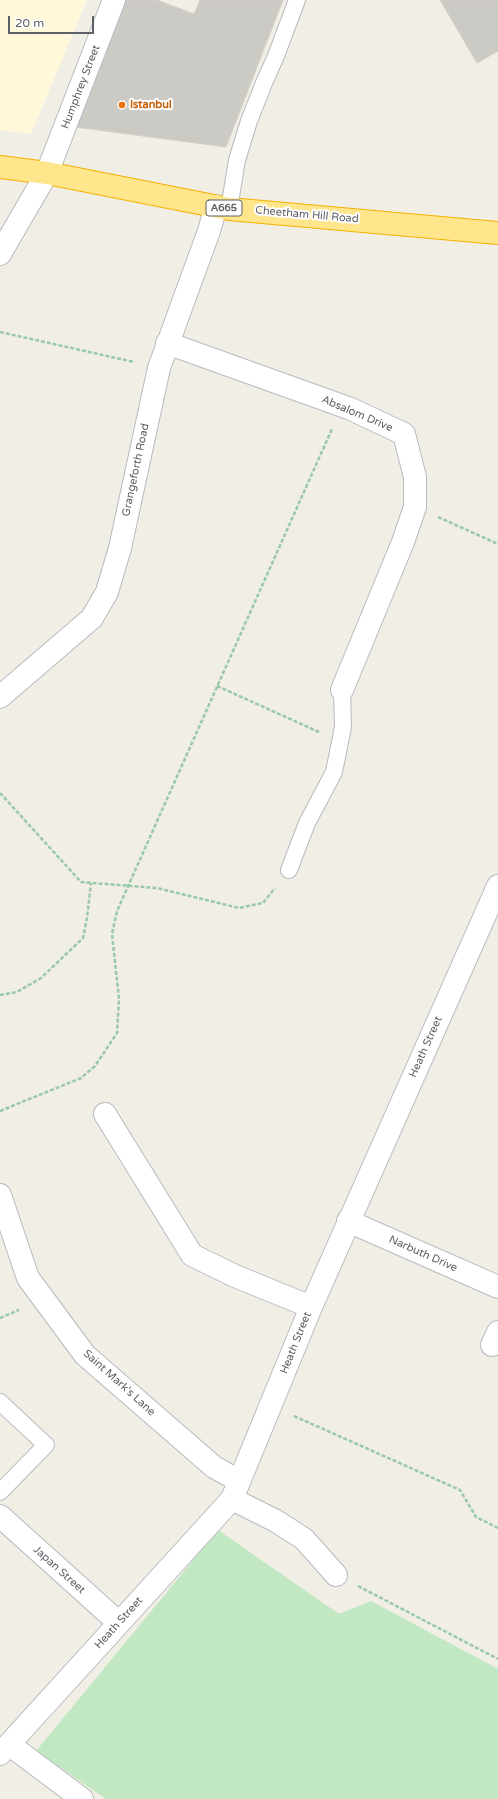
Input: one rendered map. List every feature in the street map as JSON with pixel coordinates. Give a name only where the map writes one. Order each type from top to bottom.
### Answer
[{"type":"highway","name":"Cheetham Hill Road","points":[[0,167],[47,173],[222,207],[498,232]]},
{"type":"street","name":"Humphrey Street","points":[[0,254],[47,173],[114,0]]},
{"type":"street","name":"Grangeforth Road","points":[[0,698],[92,618],[107,592],[120,548],[159,368],[209,231],[222,207]]},
{"type":"street","name":"Absalom Drive","points":[[167,343],[342,406],[404,434],[415,477],[415,507],[397,557],[342,690]]},
{"type":"street","name":"Heath Street","points":[[5,1749],[119,1623],[236,1490],[348,1221],[498,886]]},
{"type":"street","points":[[105,1114],[192,1255],[235,1276],[311,1307]]},
{"type":"street","name":"Saint Mark's Lane","points":[[0,1195],[28,1278],[85,1355],[214,1467],[236,1490],[276,1521],[304,1539],[336,1575]]},
{"type":"street","name":"Narbuth Drive","points":[[348,1221],[498,1286]]},
{"type":"street","name":"Japan Street","points":[[0,1516],[119,1623]]},
{"type":"street","points":[[5,1749],[82,1799]]},
{"type":"lane","points":[[222,207],[249,121],[297,0]]},
{"type":"lane","points":[[289,870],[307,823],[334,772],[343,727],[342,690]]},
{"type":"lane","points":[[0,1402],[46,1445],[0,1492]]},
{"type":"path","points":[[0,332],[114,357]]},
{"type":"path","points":[[0,1110],[81,1078],[95,1066],[116,1033],[119,999],[112,934],[117,911],[342,406]]},
{"type":"path","points":[[415,507],[498,544]]},
{"type":"path","points":[[217,686],[340,741]]},
{"type":"path","points":[[0,793],[81,882],[157,888],[239,908],[263,903],[289,870]]},
{"type":"path","points":[[0,995],[18,992],[41,978],[83,938],[91,882]]},
{"type":"path","points":[[270,1406],[460,1490],[476,1517],[498,1528]]},
{"type":"path","points":[[336,1575],[498,1659]]},
{"type":"shaded area","points":[[0,0],[87,0],[31,134],[0,130]]},
{"type":"green space","points":[[218,1530],[339,1614],[371,1601],[498,1669],[498,1799],[106,1799],[36,1751]]},
{"type":"building","points":[[126,0],[157,0],[194,14],[200,0],[283,0],[226,147],[75,127]]},
{"type":"building","points":[[440,0],[498,0],[498,51],[477,63]]},
{"type":"place","name":"Istanbul","points":[[122,105]]}]
